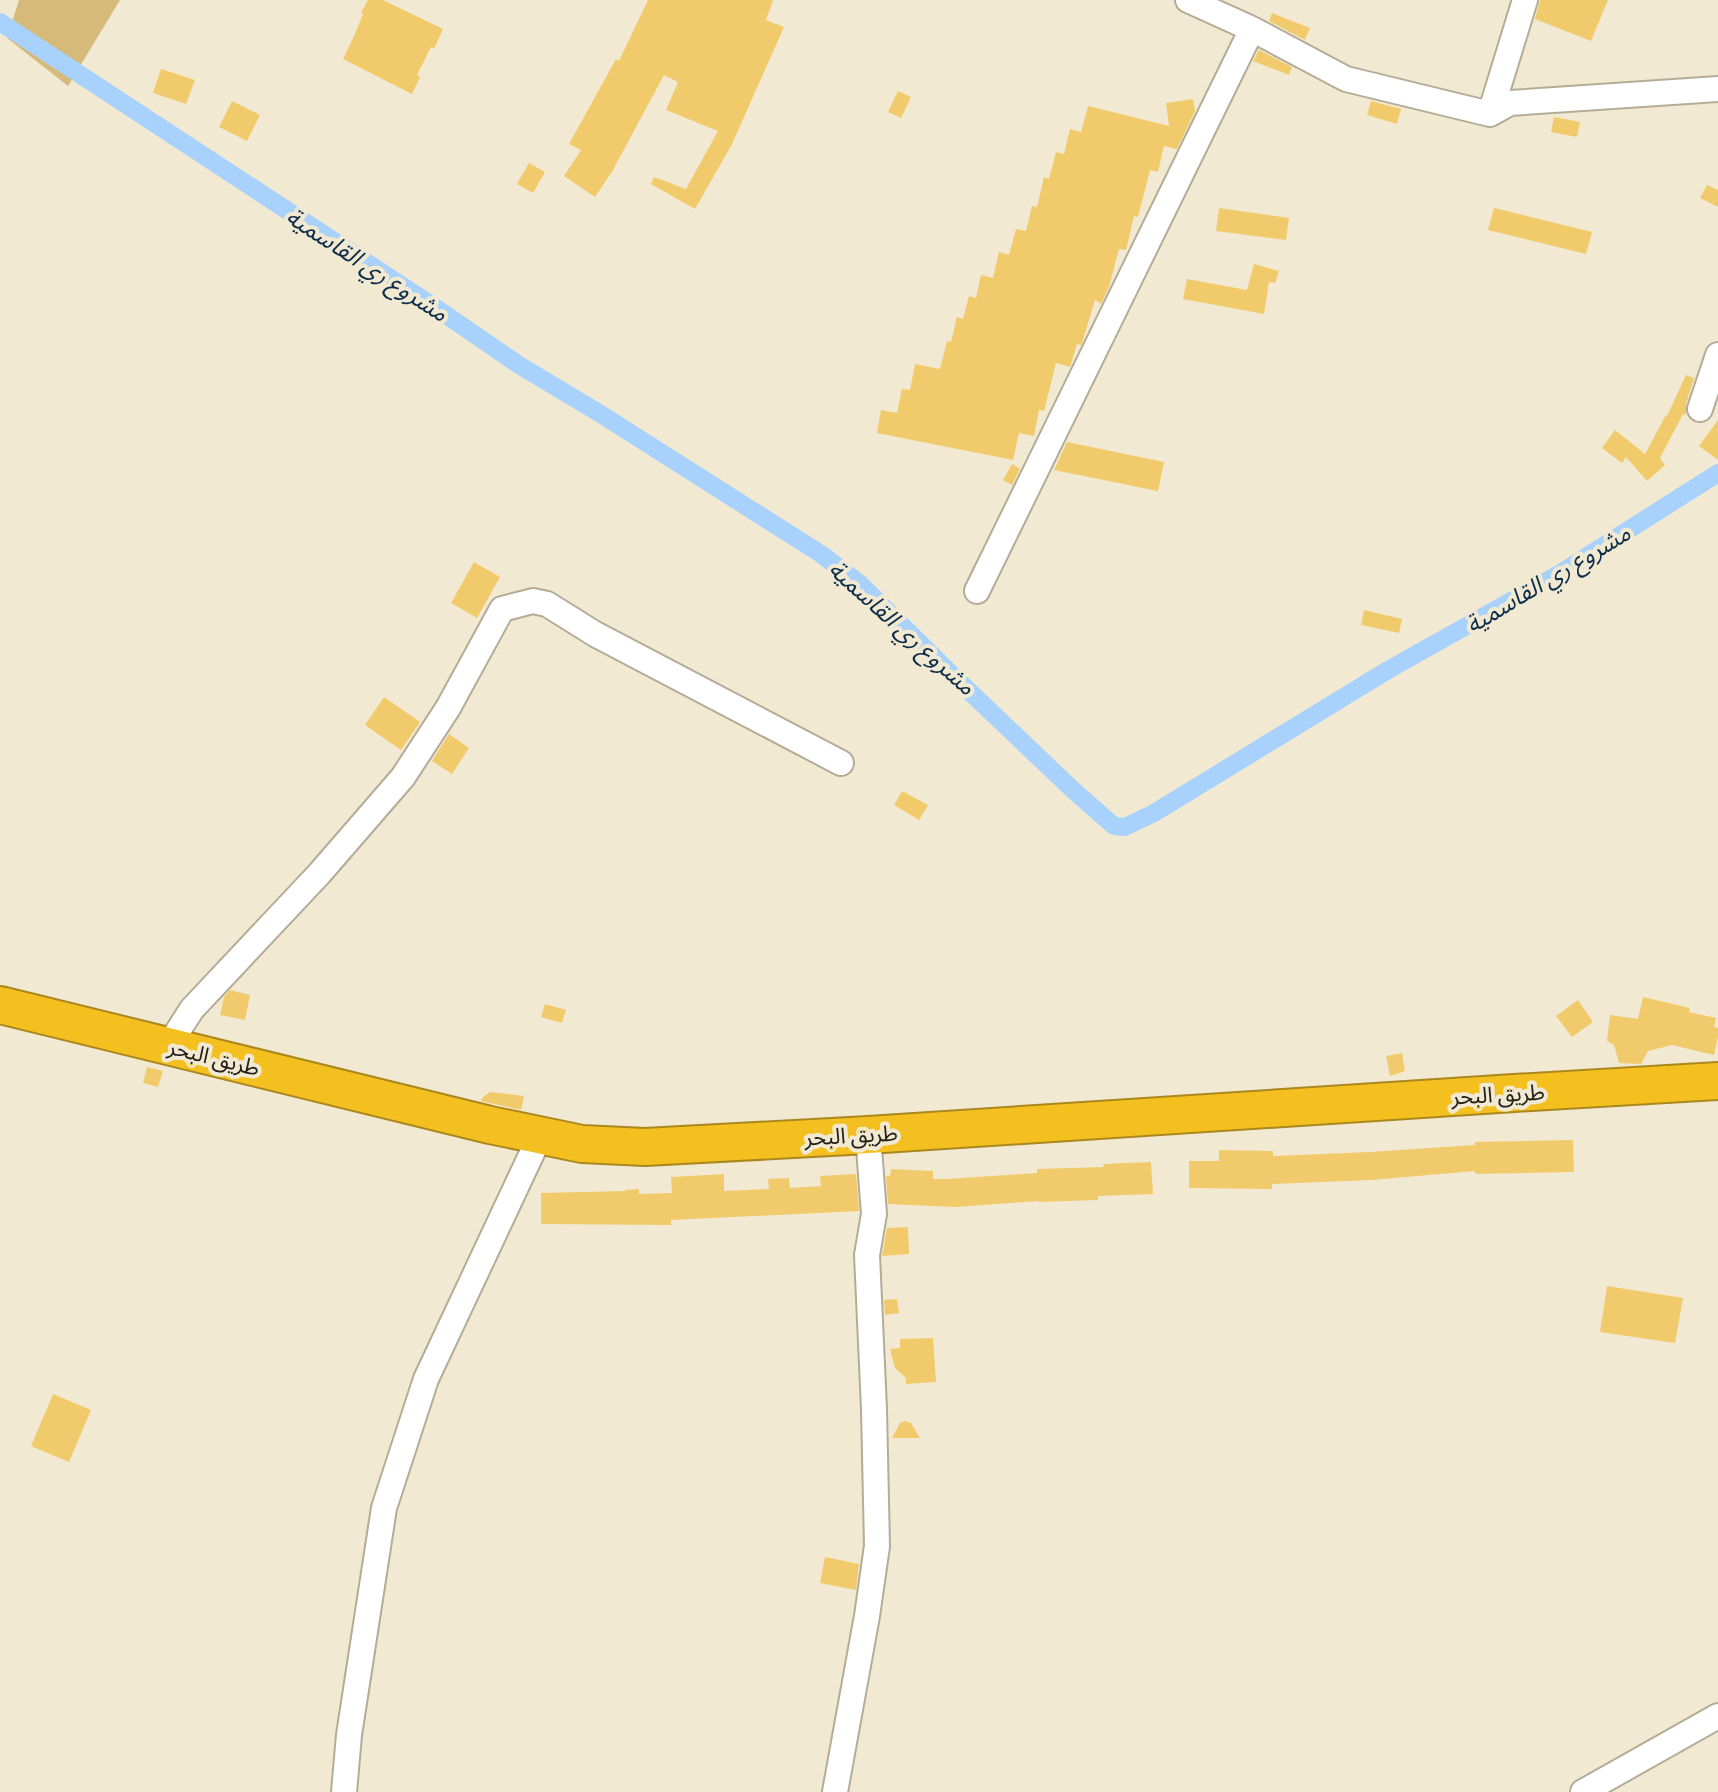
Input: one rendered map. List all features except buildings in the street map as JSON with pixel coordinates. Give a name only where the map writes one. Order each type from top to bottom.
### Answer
[{"type":"highway","name":"طريق البحر","points":[[0,1005],[540,1136],[582,1144],[645,1147],[1718,1081]]},
{"type":"street","points":[[1188,0],[1252,29],[1346,79],[1490,114],[1510,103],[1718,89]]},
{"type":"street","points":[[1490,114],[1525,0]]},
{"type":"street","points":[[977,591],[1252,29]]},
{"type":"street","points":[[1700,409],[1718,355]]},
{"type":"street","points":[[169,1045],[192,1009],[319,874],[403,777],[448,708],[502,609],[533,601],[547,604],[595,634],[841,763]]},
{"type":"street","points":[[835,1792],[877,1546],[867,1255],[874,1214],[868,1135]]},
{"type":"street","points":[[344,1792],[349,1735],[384,1508],[426,1379],[540,1136]]},
{"type":"street","points":[[1583,1792],[1718,1716]]},
{"type":"shaded area","points":[[19,0],[120,0],[68,86],[7,38]]},
{"type":"waterway","name":"مشروع ري القاسمية","points":[[0,22],[519,365],[821,554],[860,584],[1114,826],[1125,827],[1154,813],[1388,670],[1559,574],[1718,473]]}]
